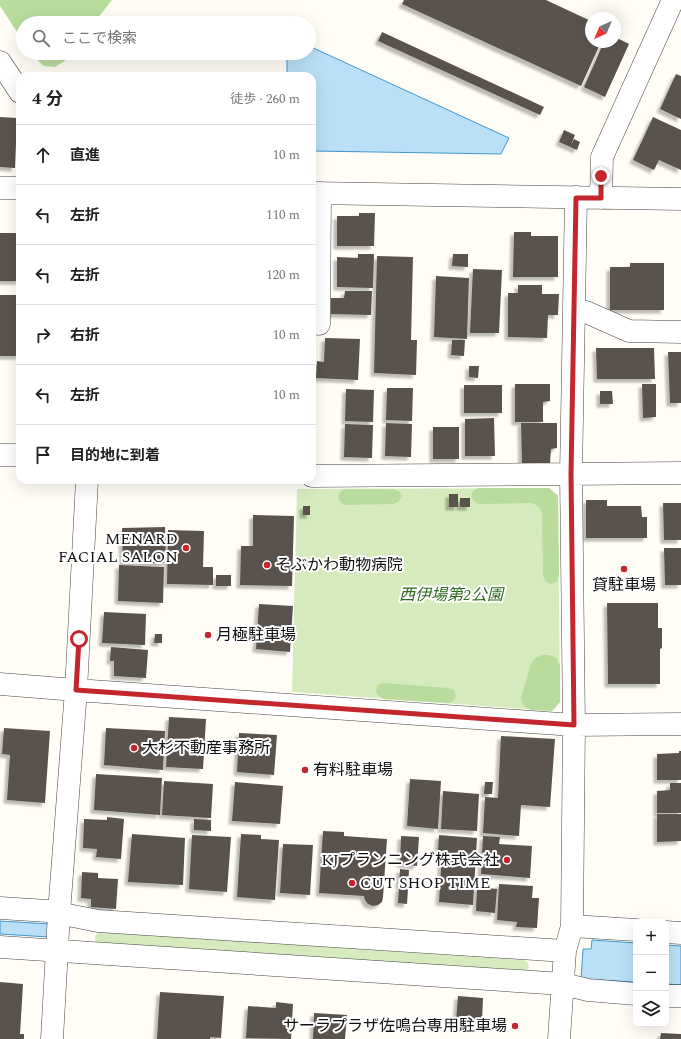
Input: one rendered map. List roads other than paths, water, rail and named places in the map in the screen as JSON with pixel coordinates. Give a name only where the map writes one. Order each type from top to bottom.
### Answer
[{"type":"street","points":[[601,198],[602,157],[673,0]]},
{"type":"street","points":[[0,62],[16,86]]},
{"type":"street","points":[[0,188],[16,188]]},
{"type":"street","points":[[318,324],[316,193],[681,199]]},
{"type":"street","points":[[559,1039],[565,951],[572,926],[574,725],[571,474],[576,198]]},
{"type":"street","points":[[574,312],[586,312],[629,331],[681,332]]},
{"type":"street","points":[[0,455],[16,455]]},
{"type":"street","points":[[316,476],[681,473]]},
{"type":"street","points":[[52,1039],[59,913],[76,690],[87,484]]},
{"type":"street","points":[[0,684],[574,725],[681,724]]},
{"type":"street","points":[[0,908],[48,911],[98,921],[565,951]]},
{"type":"street","points":[[572,926],[633,930]]},
{"type":"street","points":[[669,932],[681,933]]},
{"type":"street","points":[[0,947],[563,984],[588,990],[633,994]]},
{"type":"street","points":[[669,996],[681,996]]},
{"type":"water","points":[[316,49],[509,138],[501,154],[316,151],[316,72],[287,72],[287,60],[316,60]]},
{"type":"water","points":[[0,921],[50,924],[49,937],[0,934]]},
{"type":"water","points":[[592,940],[633,943],[633,982],[581,979],[583,949],[591,949]]},
{"type":"water","points":[[669,945],[681,946],[681,985],[669,984]]},
{"type":"place","name":"MENARD FACIAL SALON","points":[[186,548]]},
{"type":"place","name":"そぶかわ動物病院","points":[[267,565]]},
{"type":"place","name":"貸駐車場","points":[[624,569]]},
{"type":"place","name":"月極駐車場","points":[[208,635]]},
{"type":"place","name":"大杉不動産事務所","points":[[134,748]]},
{"type":"place","name":"有料駐車場","points":[[305,770]]},
{"type":"place","name":"KJプランニング株式会社","points":[[507,860]]},
{"type":"place","name":"CUT SHOP TIME","points":[[352,883]]},
{"type":"place","name":"サーラプラザ佐鳴台専用駐車場","points":[[515,1026]]},
{"type":"park label","name":"西伊場第2公園","points":[[451,595]]}]
